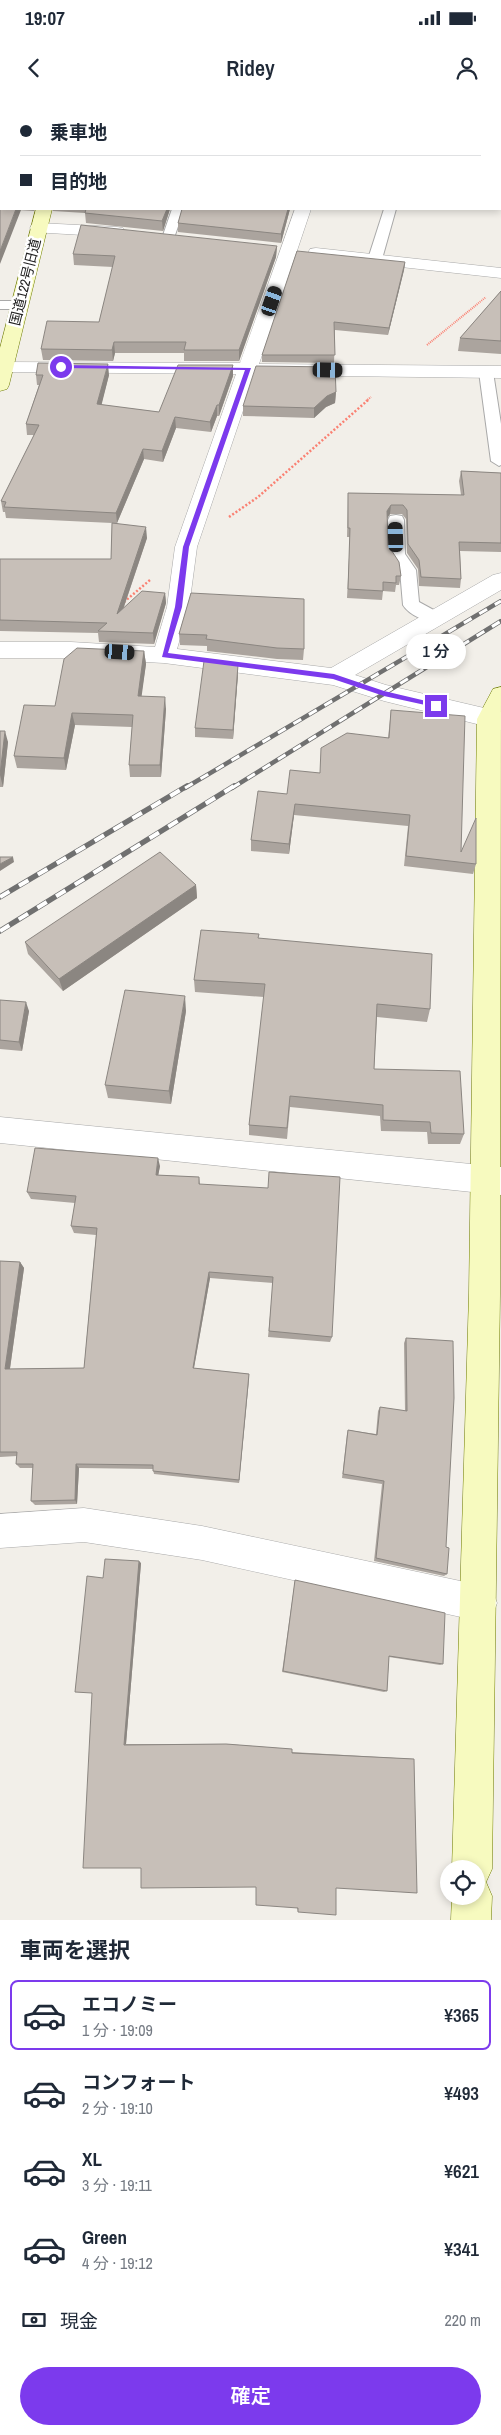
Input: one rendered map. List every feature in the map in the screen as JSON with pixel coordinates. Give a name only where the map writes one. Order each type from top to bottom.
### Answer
[{"type":"street","points":[[327,100],[342,100]]},
{"type":"street","name":"国道122号旧道","points":[[0,385],[44,210]]},
{"type":"street","points":[[164,655],[178,607],[186,547],[303,210]]},
{"type":"street","points":[[38,228],[81,228],[130,234]]},
{"type":"street","points":[[149,236],[186,240]]},
{"type":"street","points":[[270,249],[501,273]]},
{"type":"street","points":[[5,366],[494,372]]},
{"type":"street","points":[[334,677],[501,580]]},
{"type":"street","points":[[0,650],[80,650],[164,655],[334,677],[384,693],[497,712],[492,1421],[479,1603],[472,1860]]},
{"type":"street","points":[[0,1130],[494,1181]]},
{"type":"street","points":[[0,1531],[84,1525],[202,1543],[479,1603]]},
{"type":"street","points":[[471,1920],[472,1905]]},
{"type":"lane","points":[[168,238],[178,210]]},
{"type":"lane","points":[[375,259],[390,210]]},
{"type":"lane","points":[[0,305],[20,305]]},
{"type":"lane","points":[[494,372],[499,461]]},
{"type":"lane","points":[[396,520],[397,554],[408,570],[411,605],[435,618]]},
{"type":"path","points":[[121,605],[186,547],[258,496],[490,293]]},
{"type":"building","points":[[0,210],[16,210],[0,251]]},
{"type":"building","points":[[86,210],[167,210],[162,221],[85,213]]},
{"type":"building","points":[[182,210],[288,210],[281,234],[178,223]]},
{"type":"building","points":[[81,225],[277,246],[239,350],[184,350],[186,342],[114,342],[112,350],[41,349],[47,321],[99,322],[115,256],[73,254]]},
{"type":"building","points":[[297,251],[405,262],[389,328],[334,322],[335,355],[262,355]]},
{"type":"building","points":[[501,291],[501,341],[460,338]]},
{"type":"building","points":[[38,363],[108,364],[97,404],[159,412],[178,365],[233,365],[219,405],[217,405],[210,422],[175,417],[162,451],[143,449],[116,513],[4,507],[6,502],[1,501],[39,425],[26,424],[43,375],[36,375]]},
{"type":"building","points":[[256,366],[335,367],[336,392],[327,396],[314,408],[243,406]]},
{"type":"building","points":[[461,471],[501,473],[501,543],[459,542],[461,579],[421,577],[419,560],[408,544],[407,510],[403,505],[391,505],[387,511],[388,545],[399,562],[401,576],[396,576],[396,583],[383,582],[383,591],[348,589],[350,528],[348,528],[348,493],[464,495]]},
{"type":"building","points":[[112,523],[146,527],[117,614],[142,591],[165,593],[153,633],[98,631],[107,623],[0,620],[0,559],[111,559]]},
{"type":"building","points":[[191,593],[304,599],[304,649],[277,648],[206,639],[207,635],[179,634]]},
{"type":"building","points":[[77,648],[144,651],[138,696],[165,697],[160,765],[129,765],[133,715],[72,713],[64,758],[14,756],[24,705],[55,706],[64,659]]},
{"type":"building","points":[[204,661],[238,665],[233,730],[195,728]]},
{"type":"building","points":[[391,710],[465,716],[461,852],[476,818],[476,864],[406,856],[410,815],[295,804],[289,844],[251,840],[258,791],[287,794],[290,770],[320,773],[321,748],[347,733],[389,738]]},
{"type":"building","points":[[0,731],[5,731],[0,775]]},
{"type":"building","points":[[160,852],[196,885],[59,979],[25,942]]},
{"type":"building","points":[[0,857],[13,857],[0,864]]},
{"type":"building","points":[[201,930],[259,934],[258,938],[432,954],[430,1009],[377,1004],[374,1069],[460,1071],[464,1134],[431,1133],[430,1122],[383,1120],[383,1105],[290,1096],[287,1128],[249,1125],[265,984],[194,980]]},
{"type":"building","points":[[125,990],[185,996],[169,1091],[105,1085]]},
{"type":"building","points":[[0,1000],[26,1002],[19,1042],[0,1040]]},
{"type":"building","points":[[35,1148],[158,1158],[156,1175],[199,1177],[199,1184],[268,1188],[269,1172],[340,1177],[332,1337],[269,1331],[273,1277],[209,1272],[193,1368],[249,1374],[239,1480],[153,1471],[153,1465],[76,1464],[75,1500],[31,1501],[33,1464],[16,1464],[17,1452],[0,1452],[0,1261],[20,1262],[5,1369],[84,1368],[97,1228],[71,1226],[76,1196],[27,1192]]},
{"type":"building","points":[[406,1338],[453,1341],[454,1398],[446,1547],[449,1548],[447,1574],[376,1558],[384,1481],[343,1474],[348,1430],[377,1435],[380,1407],[407,1411]]},
{"type":"building","points":[[105,1559],[139,1561],[124,1745],[226,1744],[292,1749],[292,1753],[414,1759],[417,1893],[336,1888],[336,1915],[298,1912],[298,1908],[256,1905],[256,1887],[141,1888],[141,1868],[83,1868],[92,1693],[75,1692],[87,1576],[103,1578]]},
{"type":"building","points":[[295,1580],[445,1613],[443,1664],[389,1656],[387,1691],[283,1671]]},
{"type":"railway","points":[[185,788],[501,601]]},
{"type":"railway","points":[[232,788],[501,621]]},
{"type":"railway","points":[[0,897],[187,786]]},
{"type":"railway","points":[[0,931],[234,786]]},
{"type":"route","points":[[61,367],[249,368],[186,547],[178,607],[164,655],[334,677],[361,684],[384,693],[436,706]]}]
